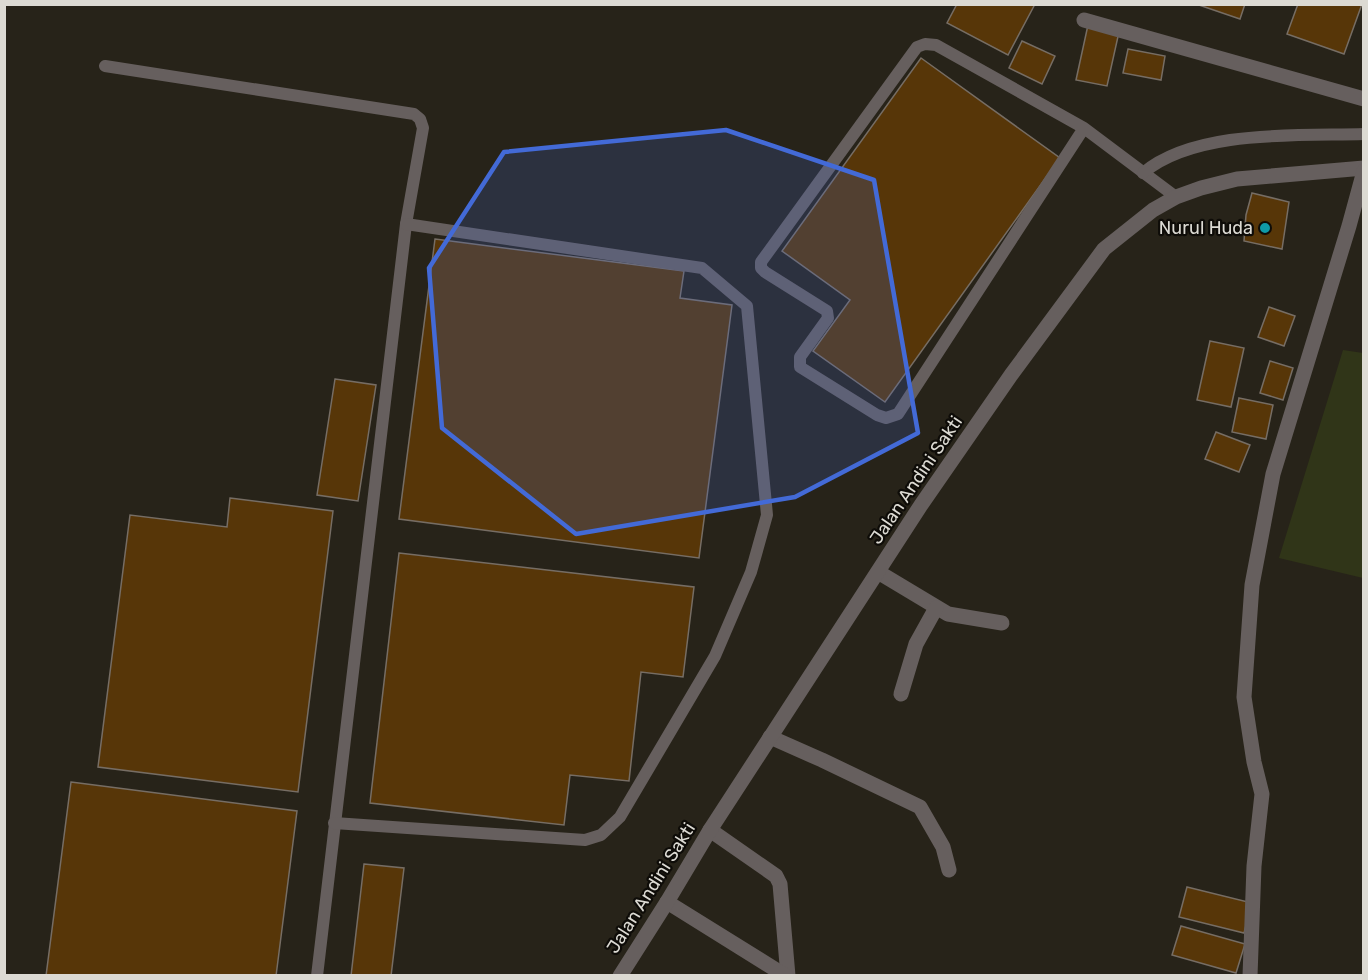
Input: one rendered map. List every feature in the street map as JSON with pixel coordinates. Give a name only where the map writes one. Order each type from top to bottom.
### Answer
[{"type":"street","points":[[1083,20],[1364,99]]},
{"type":"street","points":[[1250,975],[1254,866],[1262,794],[1254,762],[1244,698],[1252,585],[1274,474],[1364,170]]},
{"type":"street","name":"Jalan Andini Sakti","points":[[620,975],[710,830],[878,572],[1011,375],[1104,249],[1153,210],[1176,197],[1201,188],[1237,180],[1364,170]]},
{"type":"street","points":[[878,572],[948,614],[1002,623]]},
{"type":"street","points":[[901,694],[916,644],[936,608]]},
{"type":"street","points":[[770,737],[920,807],[942,847],[949,870]]},
{"type":"street","points":[[710,830],[776,876],[780,884],[787,975]]},
{"type":"street","points":[[667,902],[787,975]]},
{"type":"lane","points":[[1084,128],[898,414],[886,418],[876,415],[800,367],[800,357],[828,318],[827,311],[765,272],[761,267],[761,262],[917,47],[925,44],[936,45],[1084,128],[1176,197]]},
{"type":"lane","points":[[105,66],[414,114],[420,119],[423,128],[406,224],[317,975]]},
{"type":"lane","points":[[1143,173],[1167,157],[1210,144],[1262,138],[1364,134]]},
{"type":"lane","points":[[334,823],[585,840],[601,835],[620,817],[715,656],[751,572],[767,515],[747,306],[702,268],[406,224]]},
{"type":"highlighted area","points":[[726,130],[874,180],[918,433],[795,497],[576,534],[442,428],[429,268],[504,152]]},
{"type":"green space","points":[[1343,350],[1363,353],[1363,578],[1279,558]]},
{"type":"building","points":[[957,4],[1032,4],[1034,6],[1008,55],[947,23]]},
{"type":"building","points":[[1196,4],[1245,4],[1240,19]]},
{"type":"building","points":[[1298,4],[1362,4],[1344,54],[1287,34]]},
{"type":"building","points":[[1088,25],[1119,32],[1107,86],[1076,80]]},
{"type":"building","points":[[1022,41],[1055,56],[1042,84],[1009,68]]},
{"type":"building","points":[[1128,49],[1165,56],[1161,80],[1123,73]]},
{"type":"building","points":[[921,58],[1060,158],[885,402],[813,351],[850,300],[782,251]]},
{"type":"building","name":"Nurul Huda","points":[[1252,193],[1289,202],[1282,249],[1244,241],[1246,215]]},
{"type":"building","points":[[435,239],[684,271],[680,298],[732,305],[699,558],[399,519]]},
{"type":"building","points":[[1269,307],[1295,316],[1284,346],[1258,337]]},
{"type":"building","points":[[1210,341],[1244,348],[1231,407],[1197,400]]},
{"type":"building","points":[[1270,361],[1293,368],[1283,400],[1260,393]]},
{"type":"building","points":[[335,379],[376,385],[358,501],[317,495]]},
{"type":"building","points":[[1239,398],[1273,405],[1266,439],[1232,432]]},
{"type":"building","points":[[1216,432],[1250,445],[1239,472],[1205,459]]},
{"type":"building","points":[[230,498],[333,511],[298,792],[98,767],[130,515],[227,527]]},
{"type":"building","points":[[399,553],[694,587],[683,677],[641,672],[629,781],[570,775],[564,825],[370,803]]},
{"type":"building","points":[[71,782],[297,811],[276,976],[46,976]]},
{"type":"building","points":[[364,864],[404,868],[391,976],[351,976]]},
{"type":"building","points":[[1187,887],[1252,903],[1244,933],[1179,917]]},
{"type":"building","points":[[1181,926],[1245,944],[1236,973],[1172,955]]},
{"type":"place","name":"Nurul Huda","points":[[1265,228]]}]
